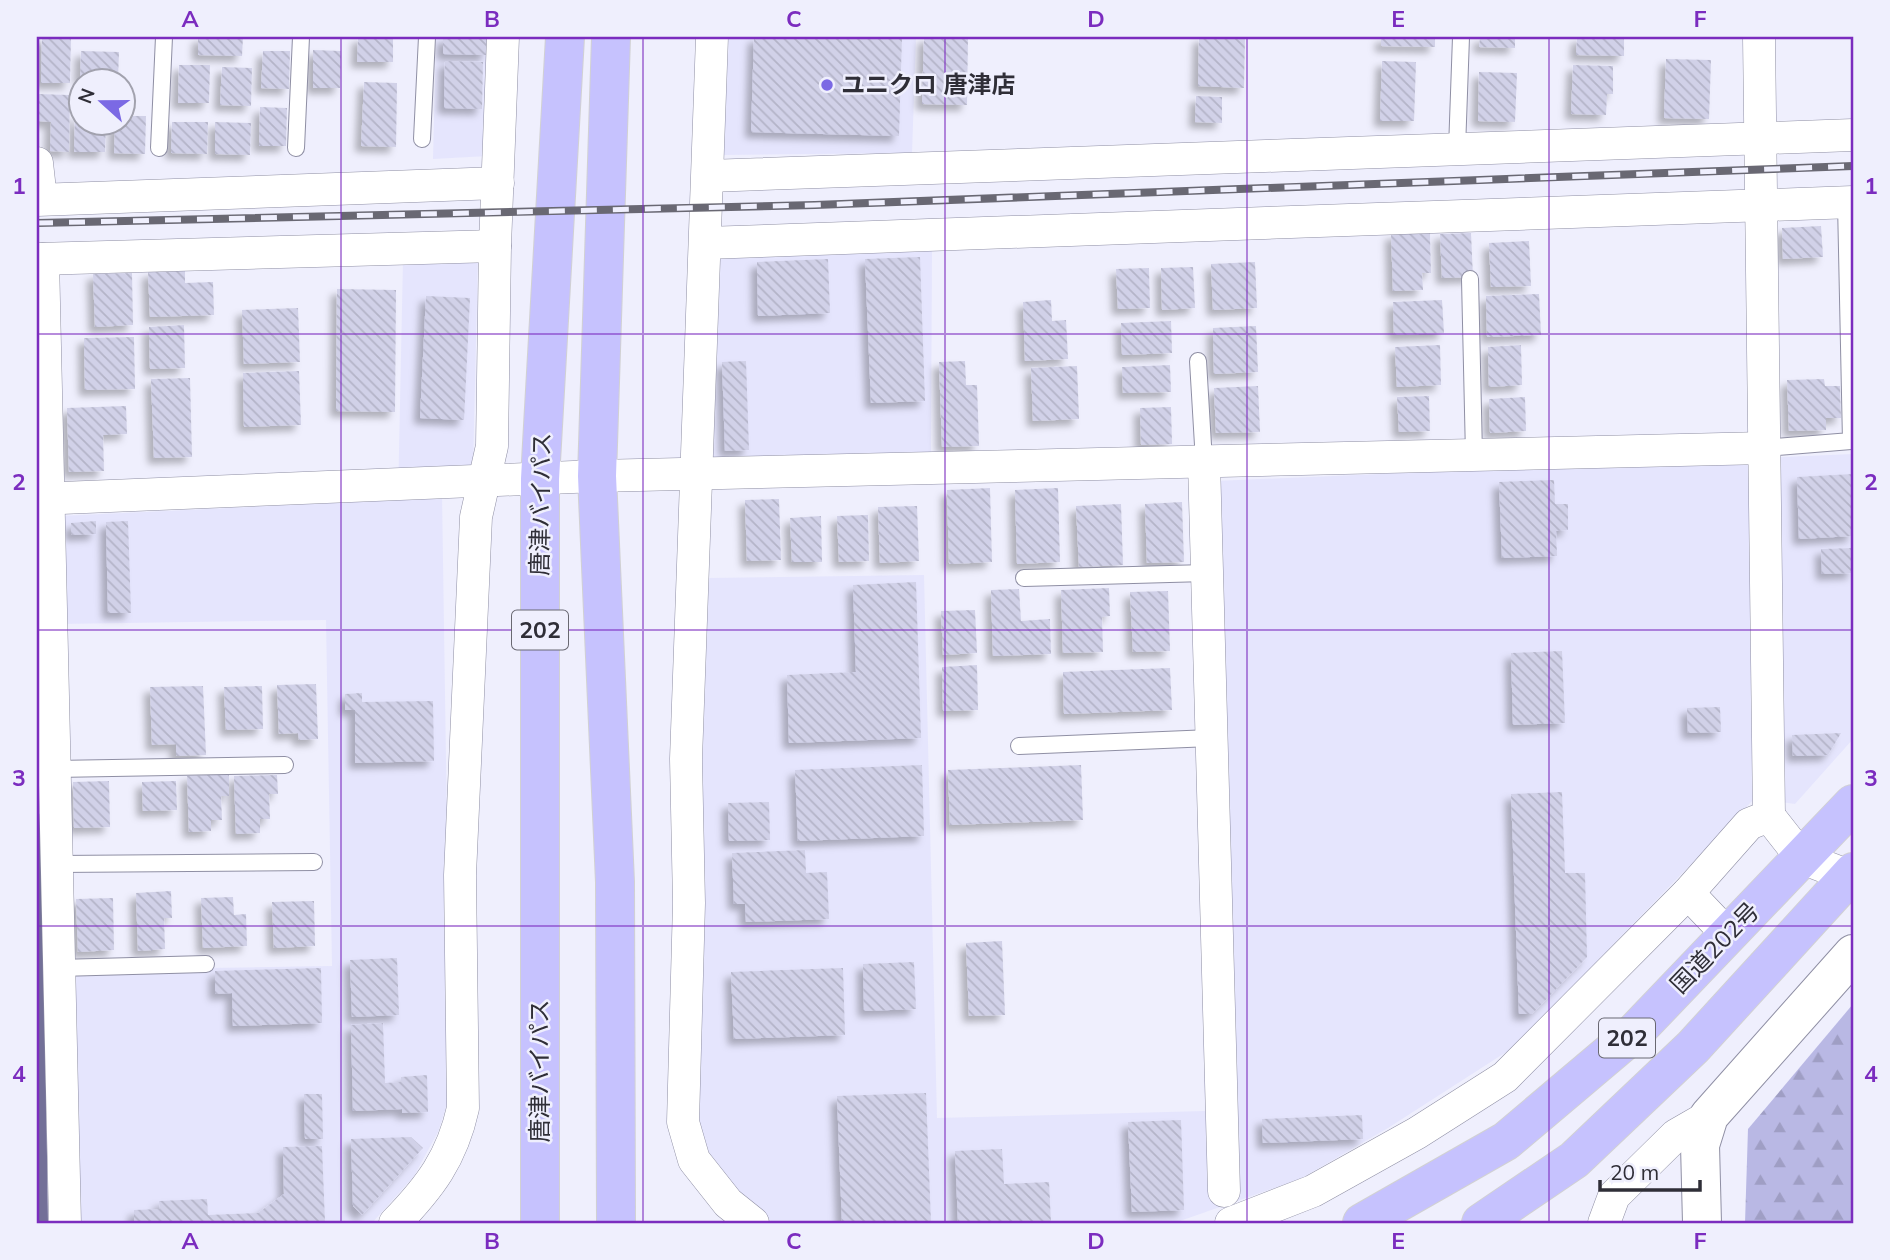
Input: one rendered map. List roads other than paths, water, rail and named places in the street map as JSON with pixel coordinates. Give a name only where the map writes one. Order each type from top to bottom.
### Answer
[{"type":"highway","name":"唐津バイパス","points":[[540,1223],[540,480],[565,37]]},
{"type":"highway","name":"202","points":[[611,37],[597,476],[615,882],[616,1223]]},
{"type":"highway","name":"国道202号","points":[[1362,1223],[1506,1142],[1635,1032],[1853,804]]},
{"type":"highway","name":"国道202号","points":[[1481,1223],[1574,1160],[1604,1132],[1693,1047],[1852,876]]},
{"type":"street","points":[[395,1223],[424,1194],[456,1142],[463,1108],[460,875],[476,517],[481,482],[492,446],[495,246],[503,37]]},
{"type":"street","points":[[712,37],[699,475],[687,759],[689,903],[683,1122],[694,1160],[728,1203],[752,1223]]},
{"type":"street","points":[[1759,37],[1769,816],[1802,858],[1852,876]]},
{"type":"street","points":[[708,176],[1853,135]]},
{"type":"street","points":[[37,163],[39,200],[498,183]]},
{"type":"street","points":[[706,243],[1850,203]]},
{"type":"street","points":[[65,1223],[55,769],[43,499],[40,259],[495,246]]},
{"type":"street","points":[[43,499],[597,476],[1764,448]]},
{"type":"street","points":[[1203,462],[1224,1191]]},
{"type":"street","points":[[1231,1223],[1313,1191],[1417,1133],[1505,1077],[1688,893],[1749,824],[1769,816]]},
{"type":"street","points":[[1688,893],[1728,935]]},
{"type":"street","points":[[1604,1223],[1614,1196],[1676,1135],[1709,1116],[1853,954]]},
{"type":"street","points":[[1702,1223],[1700,1145],[1709,1116]]},
{"type":"lane","points":[[159,148],[164,37]]},
{"type":"lane","points":[[296,148],[301,37]]},
{"type":"lane","points":[[422,139],[427,37]]},
{"type":"lane","points":[[1457,149],[1461,37]]},
{"type":"lane","points":[[1764,448],[1852,441],[1850,203]]},
{"type":"lane","points":[[1470,279],[1474,455]]},
{"type":"lane","points":[[1198,361],[1203,462]]},
{"type":"lane","points":[[1024,578],[1206,573]]},
{"type":"lane","points":[[1019,746],[1211,738]]},
{"type":"lane","points":[[55,769],[285,765]]},
{"type":"lane","points":[[57,864],[314,862]]},
{"type":"lane","points":[[59,968],[206,964]]},
{"type":"waterway","points":[[37,818],[43,1223]]},
{"type":"railway","points":[[37,223],[815,205],[1853,166]]},
{"type":"place","name":"ユニクロ 唐津店","points":[[827,85]]}]
